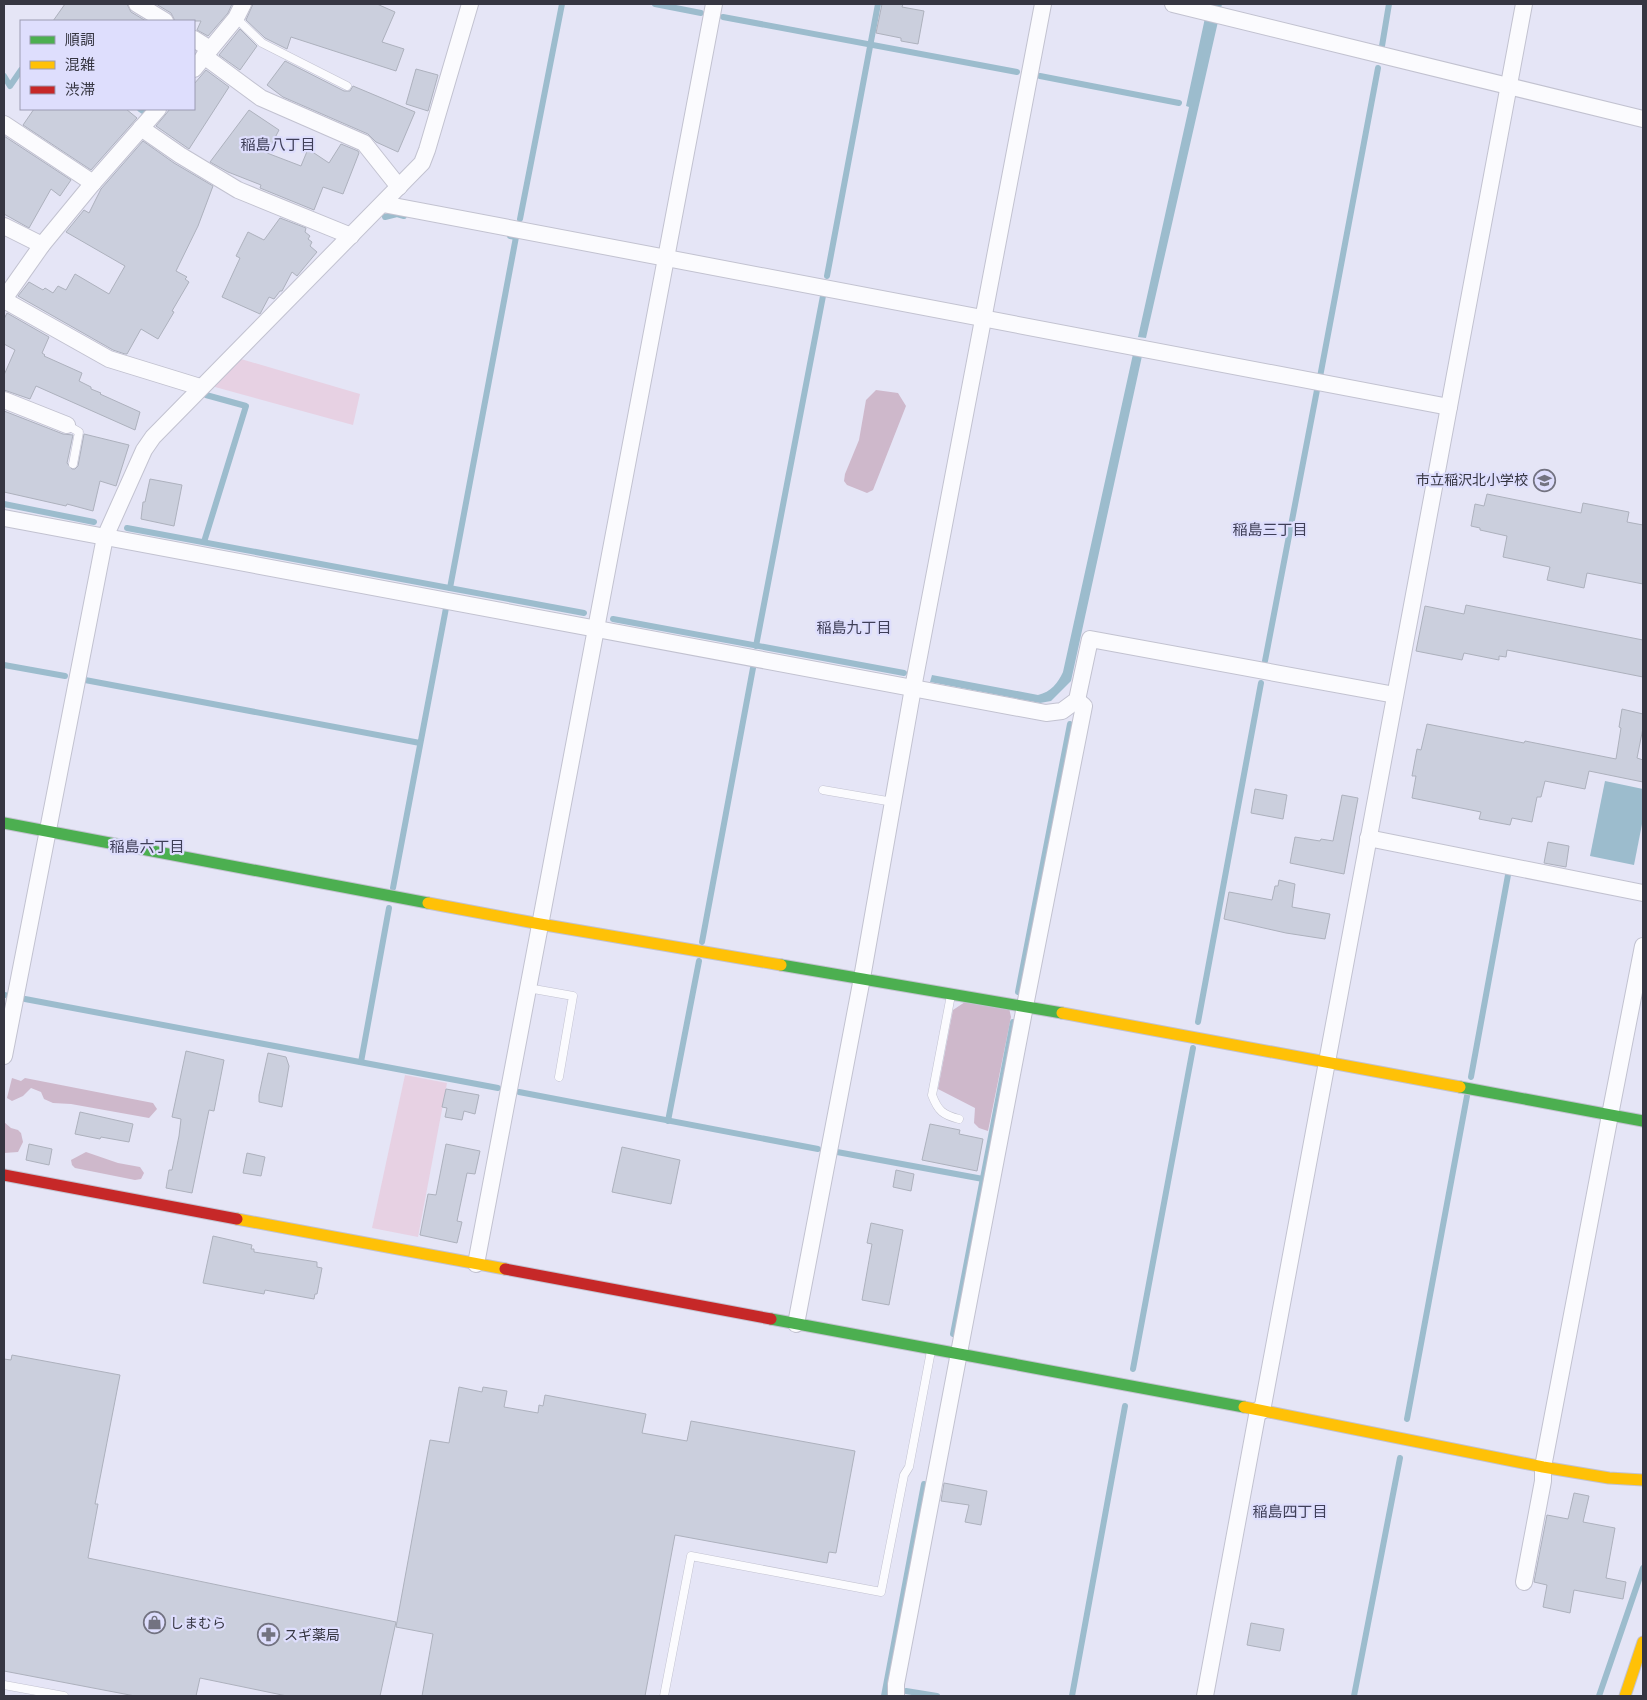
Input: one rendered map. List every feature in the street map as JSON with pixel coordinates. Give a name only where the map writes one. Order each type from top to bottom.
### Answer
[{"type":"street","points":[[137,4],[163,20]]},
{"type":"street","points":[[4,1056],[105,537],[152,436],[422,163],[470,4]]},
{"type":"street","points":[[476,1264],[714,4]]},
{"type":"street","points":[[796,1324],[862,978],[913,688],[1043,4]]},
{"type":"street","points":[[1173,4],[1203,8],[1222,16],[1643,119]]},
{"type":"street","points":[[1204,1696],[1326,1062],[1524,4]]},
{"type":"street","points":[[203,58],[239,11]]},
{"type":"street","points":[[195,41],[203,58],[261,98],[364,143],[399,187]]},
{"type":"street","points":[[157,110],[42,245],[4,300],[109,359],[200,387]]},
{"type":"street","points":[[4,124],[93,183]]},
{"type":"street","points":[[141,128],[180,156],[238,190],[351,236]]},
{"type":"street","points":[[383,204],[1449,407]]},
{"type":"street","points":[[4,226],[42,245]]},
{"type":"street","points":[[4,400],[67,425]]},
{"type":"street","points":[[4,518],[1046,713],[1062,712],[1077,700],[1090,639],[1395,695]]},
{"type":"street","points":[[896,1696],[896,1684],[1084,706],[1077,700]]},
{"type":"street","points":[[4,823],[540,924],[1025,1006],[1643,1122]]},
{"type":"street","points":[[1368,838],[1643,893]]},
{"type":"street","points":[[1524,1582],[1544,1481],[1543,1467],[1643,946]]},
{"type":"street","points":[[4,1176],[1260,1410],[1543,1467],[1609,1478],[1643,1480]]},
{"type":"street","points":[[1625,1696],[1643,1642]]},
{"type":"lane","points":[[239,11],[262,43],[346,86]]},
{"type":"lane","points":[[67,425],[79,432],[73,464]]},
{"type":"lane","points":[[823,790],[893,802]]},
{"type":"lane","points":[[528,988],[573,996],[558,1077]]},
{"type":"lane","points":[[952,993],[932,1095],[936,1106],[947,1116],[960,1119]]},
{"type":"lane","points":[[664,1696],[691,1556],[882,1592],[904,1474],[909,1467],[931,1349]]},
{"type":"lane","points":[[4,1685],[64,1696]]},
{"type":"shaded area","points":[[241,359],[360,394],[353,425],[215,387],[214,384]]},
{"type":"shaded area","points":[[876,390],[898,393],[906,406],[873,490],[867,493],[847,485],[844,481],[859,440],[866,400]]},
{"type":"shaded area","points":[[968,1000],[1009,1008],[1011,1017],[988,1131],[979,1128],[974,1123],[975,1108],[938,1089],[953,1010]]},
{"type":"shaded area","points":[[405,1075],[447,1083],[418,1237],[372,1228]]},
{"type":"shaded area","points":[[12,1078],[21,1081],[25,1078],[153,1103],[157,1109],[149,1118],[71,1104],[53,1103],[44,1099],[41,1092],[31,1088],[23,1096],[12,1101],[7,1098]]},
{"type":"shaded area","points":[[4,1122],[21,1133],[23,1142],[18,1152],[4,1153]]},
{"type":"shaded area","points":[[86,1152],[118,1163],[140,1167],[144,1173],[141,1179],[135,1180],[75,1168],[71,1160]]},
{"type":"water","points":[[1208,4],[1222,4],[1146,338],[1138,337],[1189,107],[1186,106]]},
{"type":"water","points":[[1133,354],[1142,356],[1071,681],[1051,701],[1040,703],[930,682],[932,675],[1038,695],[1050,689],[1059,680],[1063,672]]},
{"type":"water","points":[[1605,781],[1643,789],[1643,819],[1634,865],[1590,856]]},
{"type":"building","points":[[65,4],[127,4],[131,12],[144,20],[54,20]]},
{"type":"building","points":[[156,4],[232,4],[228,13],[208,36],[197,30],[201,21],[174,20],[171,13]]},
{"type":"building","points":[[253,4],[377,4],[395,12],[382,42],[404,49],[396,71],[291,37],[287,49],[265,38],[246,20]]},
{"type":"building","points":[[882,4],[903,4],[902,7],[924,11],[918,44],[876,33]]},
{"type":"building","points":[[240,29],[257,46],[240,70],[219,55]]},
{"type":"building","points":[[285,61],[344,91],[350,91],[353,86],[415,112],[398,152],[376,142],[368,134],[283,97],[267,85]]},
{"type":"building","points":[[416,69],[438,75],[428,111],[406,104]]},
{"type":"building","points":[[206,70],[229,87],[189,149],[156,126],[169,110],[195,110],[195,83]]},
{"type":"building","points":[[33,110],[127,110],[137,118],[91,170],[23,125]]},
{"type":"building","points":[[249,110],[279,130],[267,153],[301,166],[308,149],[329,163],[341,144],[358,151],[359,153],[343,194],[323,187],[314,210],[260,188],[261,185],[228,172],[210,162]]},
{"type":"building","points":[[4,136],[71,180],[60,196],[51,189],[29,228],[4,214]]},
{"type":"building","points":[[143,141],[174,163],[213,186],[198,226],[176,271],[187,277],[185,279],[189,282],[172,311],[174,312],[158,339],[141,329],[127,354],[125,354],[113,350],[18,296],[29,282],[53,293],[58,286],[66,290],[75,274],[109,294],[125,266],[66,232],[84,210],[89,213],[101,189]]},
{"type":"building","points":[[280,218],[306,228],[305,232],[310,236],[308,239],[312,242],[310,246],[317,252],[297,276],[292,272],[282,291],[274,299],[269,297],[260,314],[222,297],[240,258],[236,256],[248,232],[264,240]]},
{"type":"building","points":[[7,313],[49,337],[42,353],[44,356],[82,373],[79,381],[91,387],[91,389],[140,412],[135,430],[36,386],[30,399],[4,390],[4,375],[15,350],[4,344],[4,319]]},
{"type":"building","points":[[4,411],[63,434],[73,435],[67,463],[72,469],[78,466],[84,434],[129,445],[116,486],[100,481],[93,511],[4,492]]},
{"type":"building","points":[[150,479],[182,485],[174,526],[141,519],[143,502],[145,502]]},
{"type":"building","points":[[1487,494],[1581,513],[1583,503],[1629,512],[1627,522],[1643,525],[1643,584],[1587,573],[1584,588],[1547,580],[1550,567],[1503,557],[1507,536],[1471,526],[1475,504],[1484,506]]},
{"type":"building","points":[[1466,605],[1643,640],[1643,677],[1507,650],[1506,657],[1499,656],[1499,660],[1464,653],[1462,660],[1416,651],[1425,606],[1464,614]]},
{"type":"building","points":[[1622,709],[1643,714],[1643,728],[1637,758],[1643,760],[1643,782],[1589,771],[1585,789],[1545,781],[1541,797],[1537,797],[1532,822],[1512,818],[1510,825],[1479,819],[1481,812],[1412,798],[1416,776],[1412,776],[1417,749],[1421,750],[1427,724],[1616,759]]},
{"type":"building","points":[[1255,789],[1287,795],[1283,819],[1251,813]]},
{"type":"building","points":[[1342,795],[1358,798],[1344,874],[1290,863],[1295,837],[1333,841]]},
{"type":"building","points":[[1548,842],[1569,846],[1566,867],[1544,863]]},
{"type":"building","points":[[1279,880],[1295,884],[1292,907],[1330,914],[1325,939],[1286,933],[1224,919],[1229,892],[1272,900],[1275,886],[1278,886]]},
{"type":"building","points":[[186,1051],[224,1060],[214,1111],[209,1110],[192,1193],[166,1188],[179,1136],[181,1119],[172,1117]]},
{"type":"building","points":[[268,1053],[286,1057],[289,1066],[282,1107],[259,1102]]},
{"type":"building","points":[[446,1089],[479,1095],[475,1114],[464,1111],[462,1120],[445,1117],[447,1108],[442,1107]]},
{"type":"building","points":[[80,1112],[133,1124],[129,1142],[75,1134]]},
{"type":"building","points":[[930,1124],[960,1130],[959,1134],[983,1139],[977,1171],[922,1160]]},
{"type":"building","points":[[29,1144],[52,1149],[49,1165],[26,1160]]},
{"type":"building","points":[[446,1144],[480,1151],[475,1174],[467,1173],[457,1221],[462,1222],[457,1243],[420,1235],[428,1194],[436,1195]]},
{"type":"building","points":[[622,1147],[680,1160],[671,1204],[612,1192]]},
{"type":"building","points":[[247,1153],[265,1157],[261,1176],[243,1173]]},
{"type":"building","points":[[896,1170],[914,1174],[911,1191],[893,1187]]},
{"type":"building","points":[[871,1223],[903,1230],[889,1305],[862,1300],[872,1244],[867,1243]]},
{"type":"building","points":[[213,1236],[252,1245],[251,1249],[254,1249],[254,1252],[317,1262],[317,1267],[322,1268],[317,1294],[315,1294],[314,1299],[265,1290],[264,1294],[203,1283]]},
{"type":"building","points":[[12,1355],[120,1375],[95,1504],[98,1504],[88,1558],[396,1622],[380,1696],[287,1696],[200,1678],[196,1696],[135,1696],[4,1671],[4,1359],[11,1360]]},
{"type":"building","points":[[459,1387],[482,1392],[483,1387],[507,1391],[504,1407],[538,1413],[539,1405],[543,1406],[545,1395],[646,1414],[642,1433],[687,1441],[691,1421],[855,1451],[836,1553],[829,1552],[827,1563],[675,1535],[645,1696],[422,1696],[433,1634],[396,1627],[430,1440],[449,1443]]},
{"type":"building","points":[[944,1483],[987,1491],[981,1525],[965,1522],[969,1505],[941,1501]]},
{"type":"building","points":[[1574,1493],[1589,1496],[1583,1522],[1615,1528],[1606,1578],[1626,1582],[1623,1599],[1574,1590],[1570,1613],[1543,1607],[1547,1585],[1534,1582],[1547,1515],[1568,1519]]},
{"type":"building","points":[[1251,1623],[1284,1629],[1280,1651],[1247,1645]]},
{"type":"waterway","points":[[520,219],[562,4]]},
{"type":"waterway","points":[[655,4],[701,13]]},
{"type":"waterway","points":[[827,276],[878,4]]},
{"type":"waterway","points":[[1382,46],[1389,4]]},
{"type":"waterway","points":[[723,17],[1017,72]]},
{"type":"waterway","points":[[1320,377],[1378,68]]},
{"type":"waterway","points":[[4,76],[10,86],[20,71]]},
{"type":"waterway","points":[[1040,76],[1179,103]]},
{"type":"waterway","points":[[385,217],[397,214],[404,216]]},
{"type":"waterway","points":[[450,588],[516,237],[510,236]]},
{"type":"waterway","points":[[756,646],[823,296]]},
{"type":"waterway","points":[[1265,661],[1317,390]]},
{"type":"waterway","points":[[204,542],[246,406],[206,395]]},
{"type":"waterway","points":[[4,504],[94,522]]},
{"type":"waterway","points":[[127,528],[584,613]]},
{"type":"waterway","points":[[393,888],[446,608]]},
{"type":"waterway","points":[[613,619],[904,673]]},
{"type":"waterway","points":[[4,665],[65,676]]},
{"type":"waterway","points":[[702,942],[753,668]]},
{"type":"waterway","points":[[85,680],[420,743]]},
{"type":"waterway","points":[[1198,1022],[1261,683]]},
{"type":"waterway","points":[[1018,992],[1070,724]]},
{"type":"waterway","points":[[1471,1077],[1508,875]]},
{"type":"waterway","points":[[361,1062],[389,908]]},
{"type":"waterway","points":[[668,1121],[699,961]]},
{"type":"waterway","points":[[25,999],[498,1088]]},
{"type":"waterway","points":[[953,1334],[1013,1022]]},
{"type":"waterway","points":[[1133,1369],[1193,1048]]},
{"type":"waterway","points":[[519,1092],[818,1149]]},
{"type":"waterway","points":[[1407,1419],[1467,1096]]},
{"type":"waterway","points":[[837,1152],[983,1179]]},
{"type":"waterway","points":[[1072,1696],[1125,1406]]},
{"type":"waterway","points":[[1354,1696],[1400,1458]]},
{"type":"waterway","points":[[884,1696],[924,1484]]},
{"type":"waterway","points":[[1599,1696],[1643,1568]]},
{"type":"waterway","points":[[906,1691],[937,1696]]},
{"type":"traffic: fast","points":[[4,823],[428,903]]},
{"type":"traffic: fast","points":[[781,965],[1062,1013]]},
{"type":"traffic: fast","points":[[1460,1087],[1643,1121]]},
{"type":"traffic: fast","points":[[771,1319],[1244,1407]]},
{"type":"traffic: slow","points":[[428,903],[781,965]]},
{"type":"traffic: slow","points":[[1062,1013],[1460,1087]]},
{"type":"traffic: slow","points":[[237,1219],[505,1269]]},
{"type":"traffic: slow","points":[[1244,1407],[1543,1467],[1609,1478],[1643,1480]]},
{"type":"traffic: slow","points":[[1625,1696],[1643,1642]]},
{"type":"traffic: jam","points":[[4,1175],[237,1219]]},
{"type":"traffic: jam","points":[[505,1269],[771,1319]]},
{"type":"place","name":"市立稲沢北小学校","points":[[1544,480]]},
{"type":"place","name":"しまむら","points":[[154,1623]]},
{"type":"place","name":"スギ薬局","points":[[268,1635]]},
{"type":"district","name":"稲島八丁目","points":[[278,145]]},
{"type":"district","name":"稲島三丁目","points":[[1270,530]]},
{"type":"district","name":"稲島九丁目","points":[[854,628]]},
{"type":"district","name":"稲島六丁目","points":[[147,847]]},
{"type":"district","name":"稲島四丁目","points":[[1290,1512]]}]
